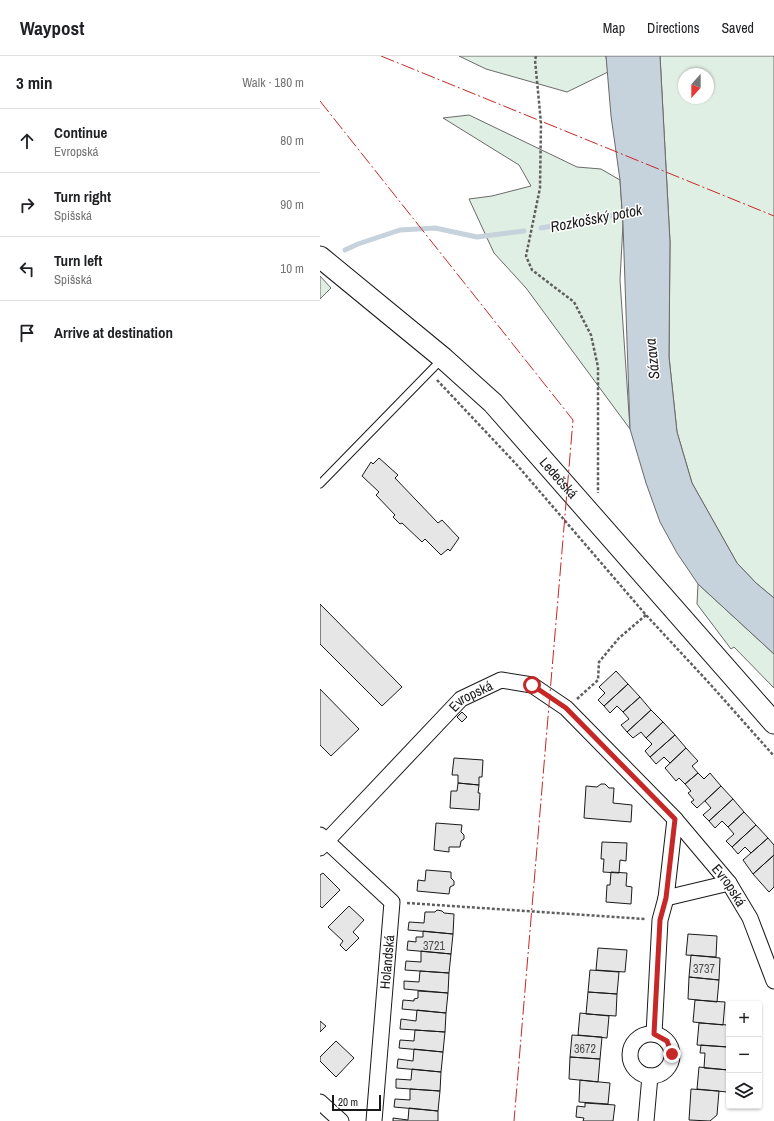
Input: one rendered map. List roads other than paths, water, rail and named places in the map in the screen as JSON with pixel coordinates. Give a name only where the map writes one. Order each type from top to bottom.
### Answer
[{"type":"main road","name":"Ledečská","points":[[320,257],[437,365],[493,403],[774,723]]},
{"type":"street","name":"Evropská","points":[[322,841],[461,699],[501,680],[532,685],[566,708],[675,819],[729,883],[750,918],[774,981]]},
{"type":"street","points":[[654,1034],[660,920],[666,898],[675,819]]},
{"type":"street","name":"Holandská","points":[[322,841],[392,902],[374,1121]]},
{"type":"street","points":[[666,898],[729,883]]},
{"type":"street","points":[[654,1034],[667,1041],[672,1049],[672,1059],[664,1072],[650,1076],[642,1074],[635,1068],[631,1060],[631,1051],[637,1039],[645,1035],[654,1034]]},
{"type":"street","points":[[646,1121],[650,1076]]},
{"type":"street","points":[[320,1102],[341,1121]]},
{"type":"lane","points":[[320,484],[437,365]]},
{"type":"water","name":"Sázava","points":[[606,56],[660,56],[670,242],[669,357],[677,432],[692,483],[737,563],[756,583],[774,598],[774,654],[698,584],[677,553],[660,522],[646,483],[630,429],[623,224],[620,180],[611,116]]},
{"type":"waterway","name":"Rozkošský potok","points":[[541,228],[629,212]]},
{"type":"waterway","name":"Rozkošský potok","points":[[345,250],[400,230],[435,228],[477,237],[524,231]]}]
